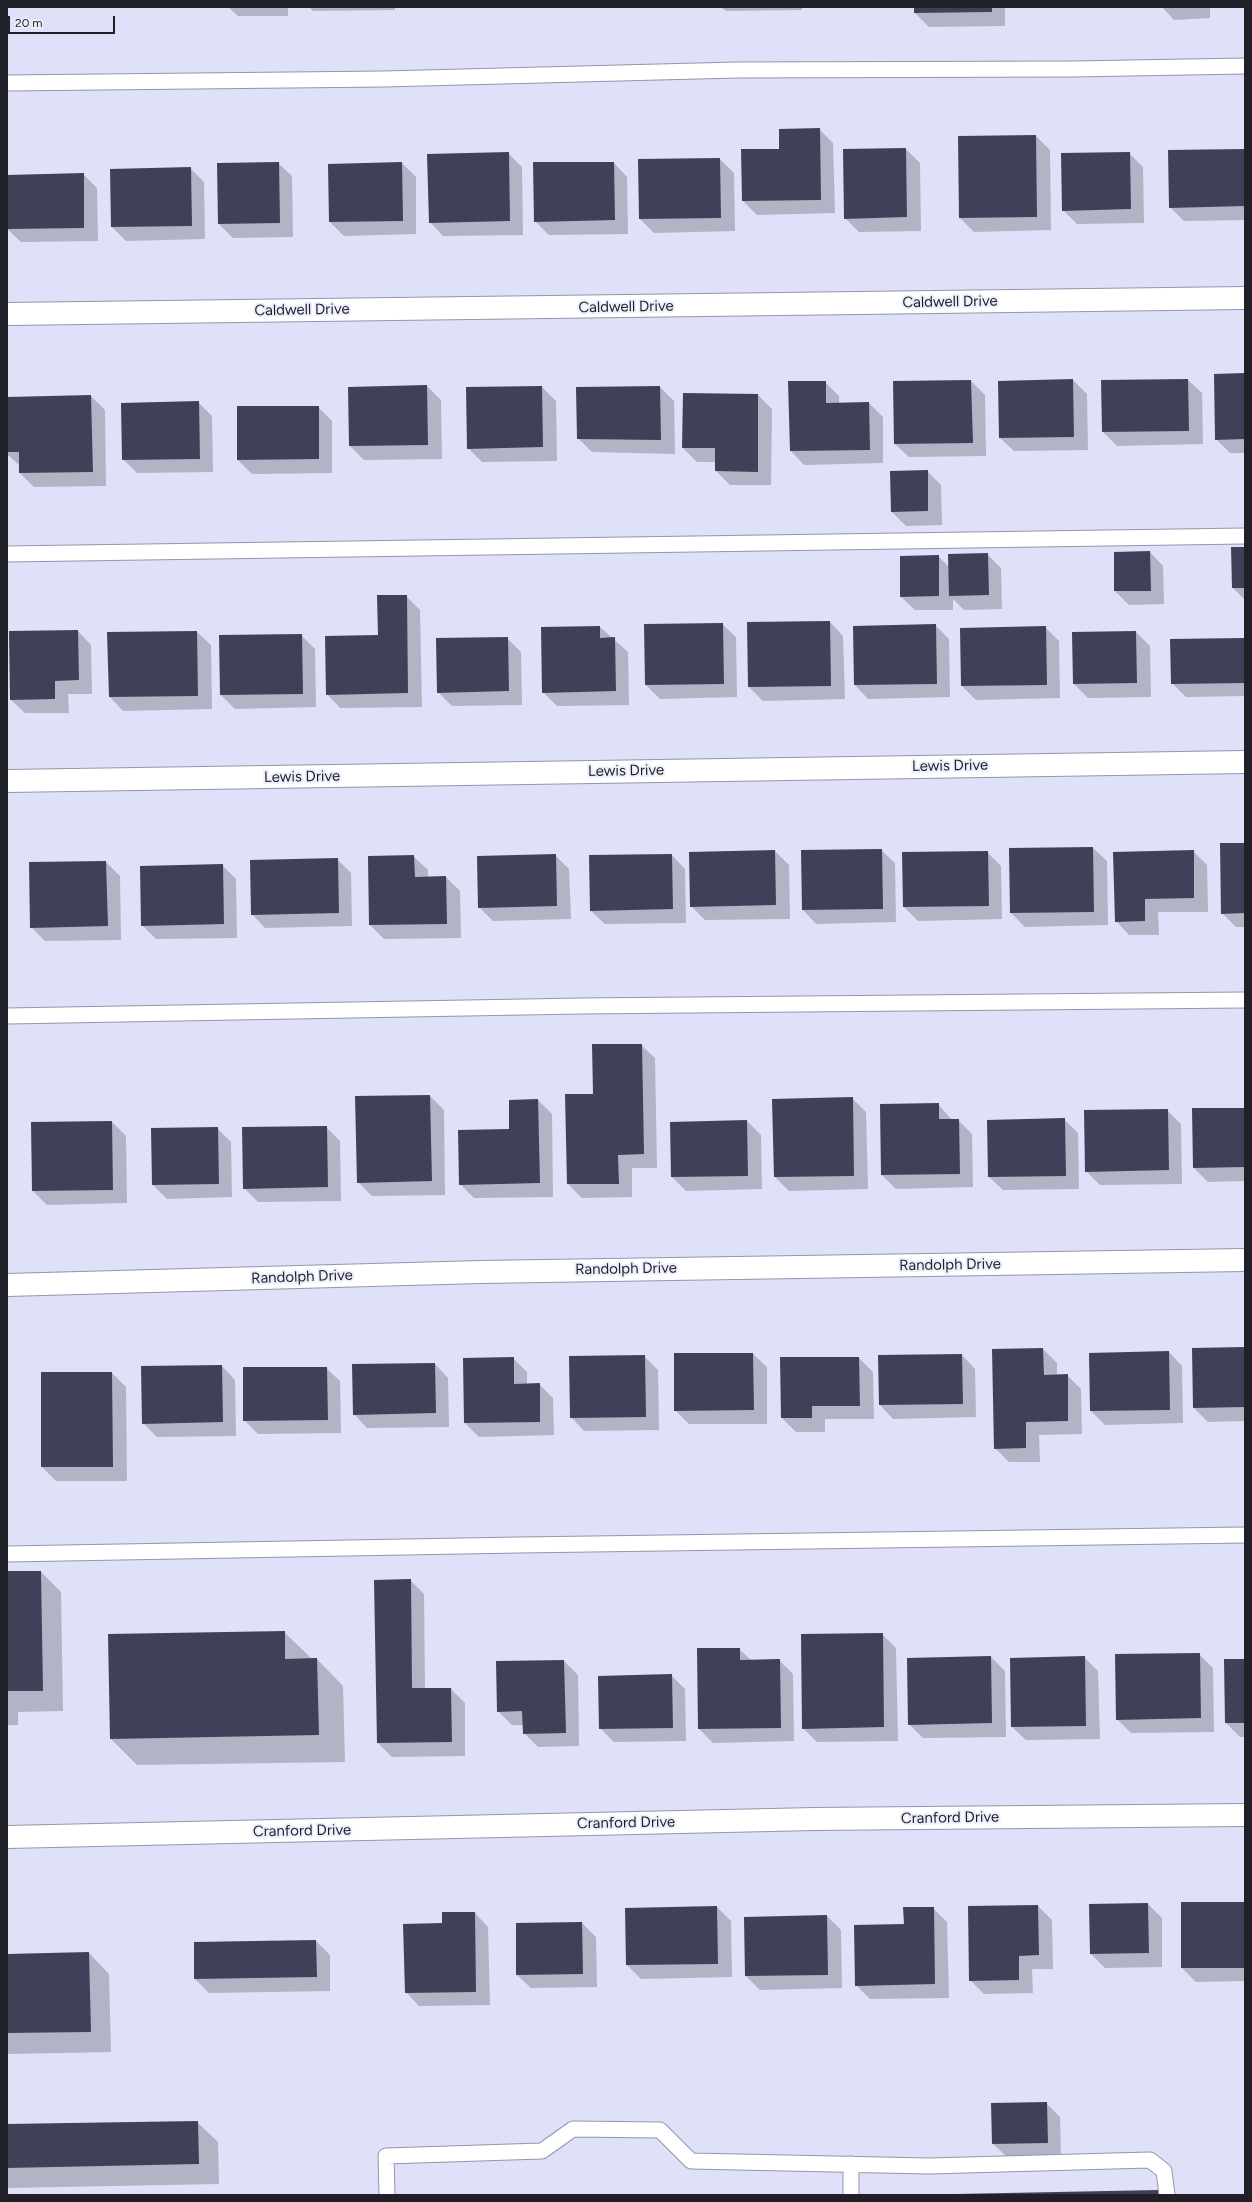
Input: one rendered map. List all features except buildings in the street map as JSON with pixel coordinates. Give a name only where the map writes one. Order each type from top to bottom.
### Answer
[{"type":"street","name":"Caldwell Drive","points":[[7,314],[1245,298]]},
{"type":"street","name":"Lewis Drive","points":[[7,781],[1245,762]]},
{"type":"street","name":"Randolph Drive","points":[[7,1285],[481,1272],[1245,1260]]},
{"type":"street","name":"Cranford Drive","points":[[7,1837],[815,1819],[1245,1815]]},
{"type":"lane","points":[[7,83],[384,79],[737,70],[1073,69],[1245,66]]},
{"type":"lane","points":[[7,554],[195,550],[1245,536]]},
{"type":"lane","points":[[7,1016],[565,1006],[1245,1000]]},
{"type":"lane","points":[[7,1554],[519,1545],[1245,1536]]},
{"type":"lane","points":[[387,2195],[386,2156],[542,2151],[573,2129],[660,2130],[691,2161],[929,2166],[1150,2160],[1164,2170],[1167,2195]]},
{"type":"lane","points":[[851,2164],[851,2195]]}]
